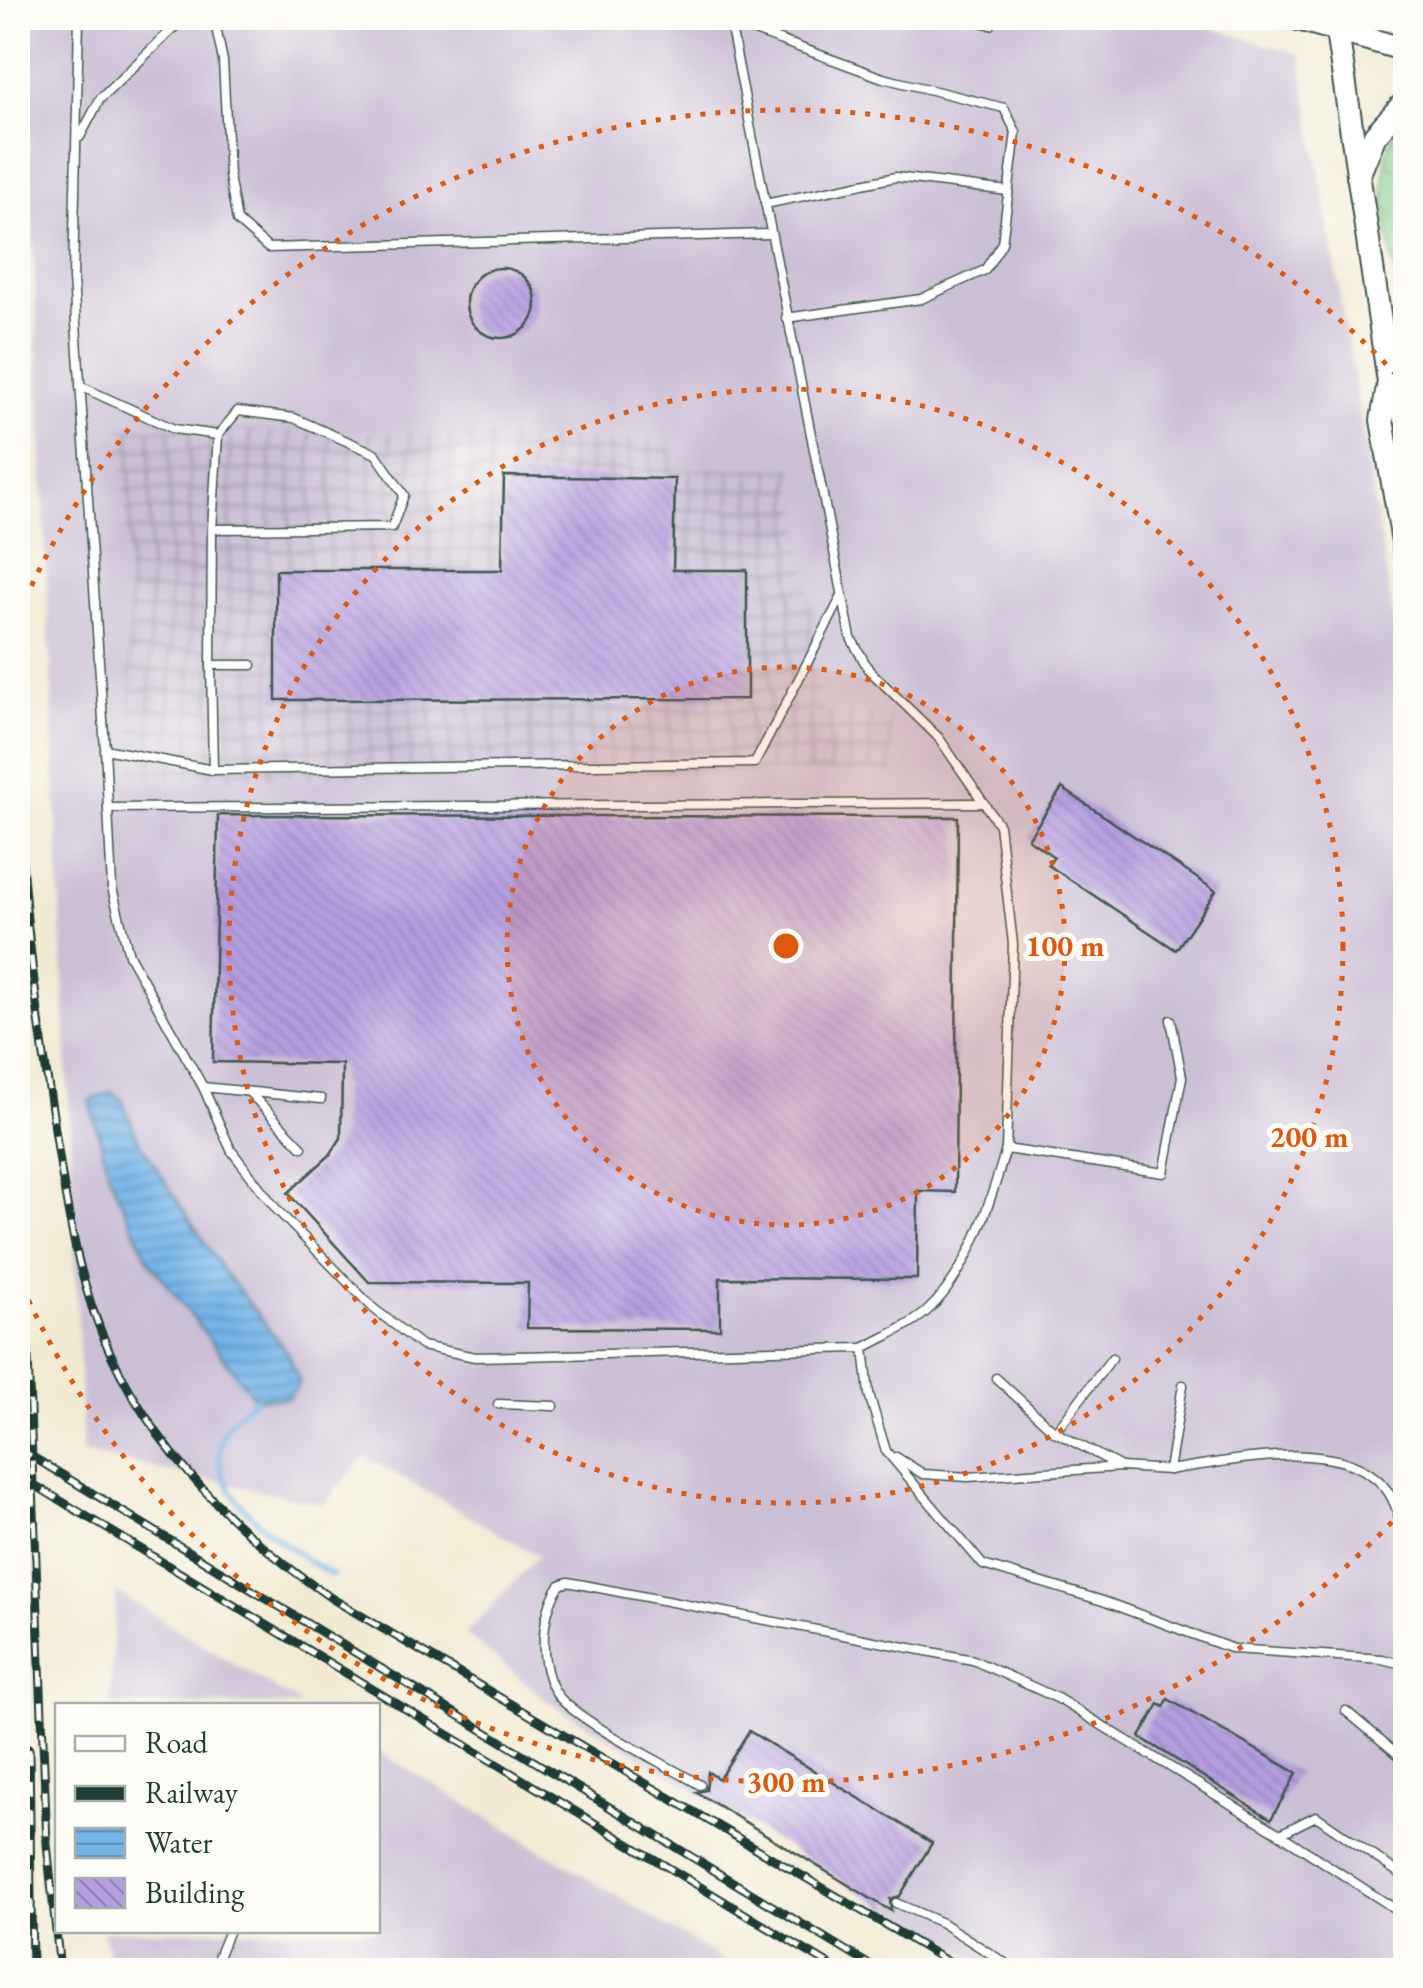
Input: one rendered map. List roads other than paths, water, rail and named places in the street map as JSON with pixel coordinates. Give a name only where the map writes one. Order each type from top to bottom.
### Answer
[{"type":"main road","points":[[1295,18],[1336,24],[1406,50]]},
{"type":"main road","points":[[1336,24],[1357,179],[1406,419]]},
{"type":"main road","points":[[1357,179],[1375,135],[1406,102]]},
{"type":"main road","points":[[1397,380],[1382,420],[1406,558]]},
{"type":"lane","points":[[78,18],[73,279],[112,888],[128,955],[202,1088],[231,1150],[276,1210],[372,1308],[422,1346],[475,1357],[864,1348],[926,1312],[962,1264],[993,1194],[1006,1150],[1013,944],[1000,825],[939,738],[869,670],[851,638],[730,20]]},
{"type":"lane","points":[[78,141],[100,99],[184,18]]},
{"type":"lane","points":[[214,18],[224,61],[230,176],[238,221],[268,248],[770,234]]},
{"type":"lane","points":[[966,18],[991,25],[993,18]]},
{"type":"lane","points":[[730,20],[884,78],[1004,108],[1016,132],[1002,243],[985,270],[921,299],[786,318]]},
{"type":"lane","points":[[765,204],[896,177],[1008,191]]},
{"type":"lane","points":[[80,386],[174,429],[218,436]]},
{"type":"lane","points":[[212,529],[392,527],[404,496],[376,454],[294,418],[238,411],[218,436],[212,529],[213,770]]},
{"type":"lane","points":[[106,749],[213,770],[755,763],[844,594]]},
{"type":"lane","points":[[211,665],[252,665]]},
{"type":"lane","points":[[108,808],[984,803]]},
{"type":"lane","points":[[1006,1150],[1164,1173],[1182,1077],[1172,1020]]},
{"type":"lane","points":[[202,1088],[322,1100]]},
{"type":"lane","points":[[249,1092],[302,1147]]},
{"type":"lane","points":[[864,1348],[870,1394],[886,1452],[983,1566],[1103,1601],[1233,1648],[1382,1659],[1406,1665]]},
{"type":"lane","points":[[1055,1432],[1112,1358]]},
{"type":"lane","points":[[996,1378],[1055,1432],[1121,1467]]},
{"type":"lane","points":[[1169,1470],[1183,1385]]},
{"type":"lane","points":[[498,1404],[554,1406]]},
{"type":"lane","points":[[886,1452],[923,1474],[968,1477],[1121,1467],[1169,1470],[1323,1455],[1363,1466],[1396,1508],[1406,1603]]},
{"type":"lane","points":[[700,1785],[562,1702],[548,1671],[544,1624],[560,1585],[568,1582],[973,1660],[1058,1698],[1406,1916]]},
{"type":"lane","points":[[1346,1711],[1406,1761]]},
{"type":"lane","points":[[1280,1834],[1316,1816],[1406,1878]]},
{"type":"lane","points":[[896,1903],[942,1923],[1016,1970]]},
{"type":"lane","points":[[227,1933],[217,1960],[242,1970]]},
{"type":"water","points":[[112,1092],[122,1100],[139,1141],[222,1269],[288,1353],[300,1382],[288,1398],[255,1399],[148,1259],[109,1175],[90,1101]]},
{"type":"waterway","points":[[255,1399],[227,1427],[220,1450],[222,1472],[233,1494],[270,1533],[332,1575]]},
{"type":"railway","points":[[18,807],[41,1034],[79,1261],[111,1354],[159,1436],[189,1473],[256,1540],[331,1598],[962,1970]]},
{"type":"railway","points":[[18,1101],[47,1844],[55,1922]]},
{"type":"railway","points":[[18,1448],[878,1970]]},
{"type":"railway","points":[[18,1475],[838,1970]]},
{"type":"railway","points":[[29,1749],[32,1970]]},
{"type":"railway","points":[[56,1933],[60,1970]]}]
